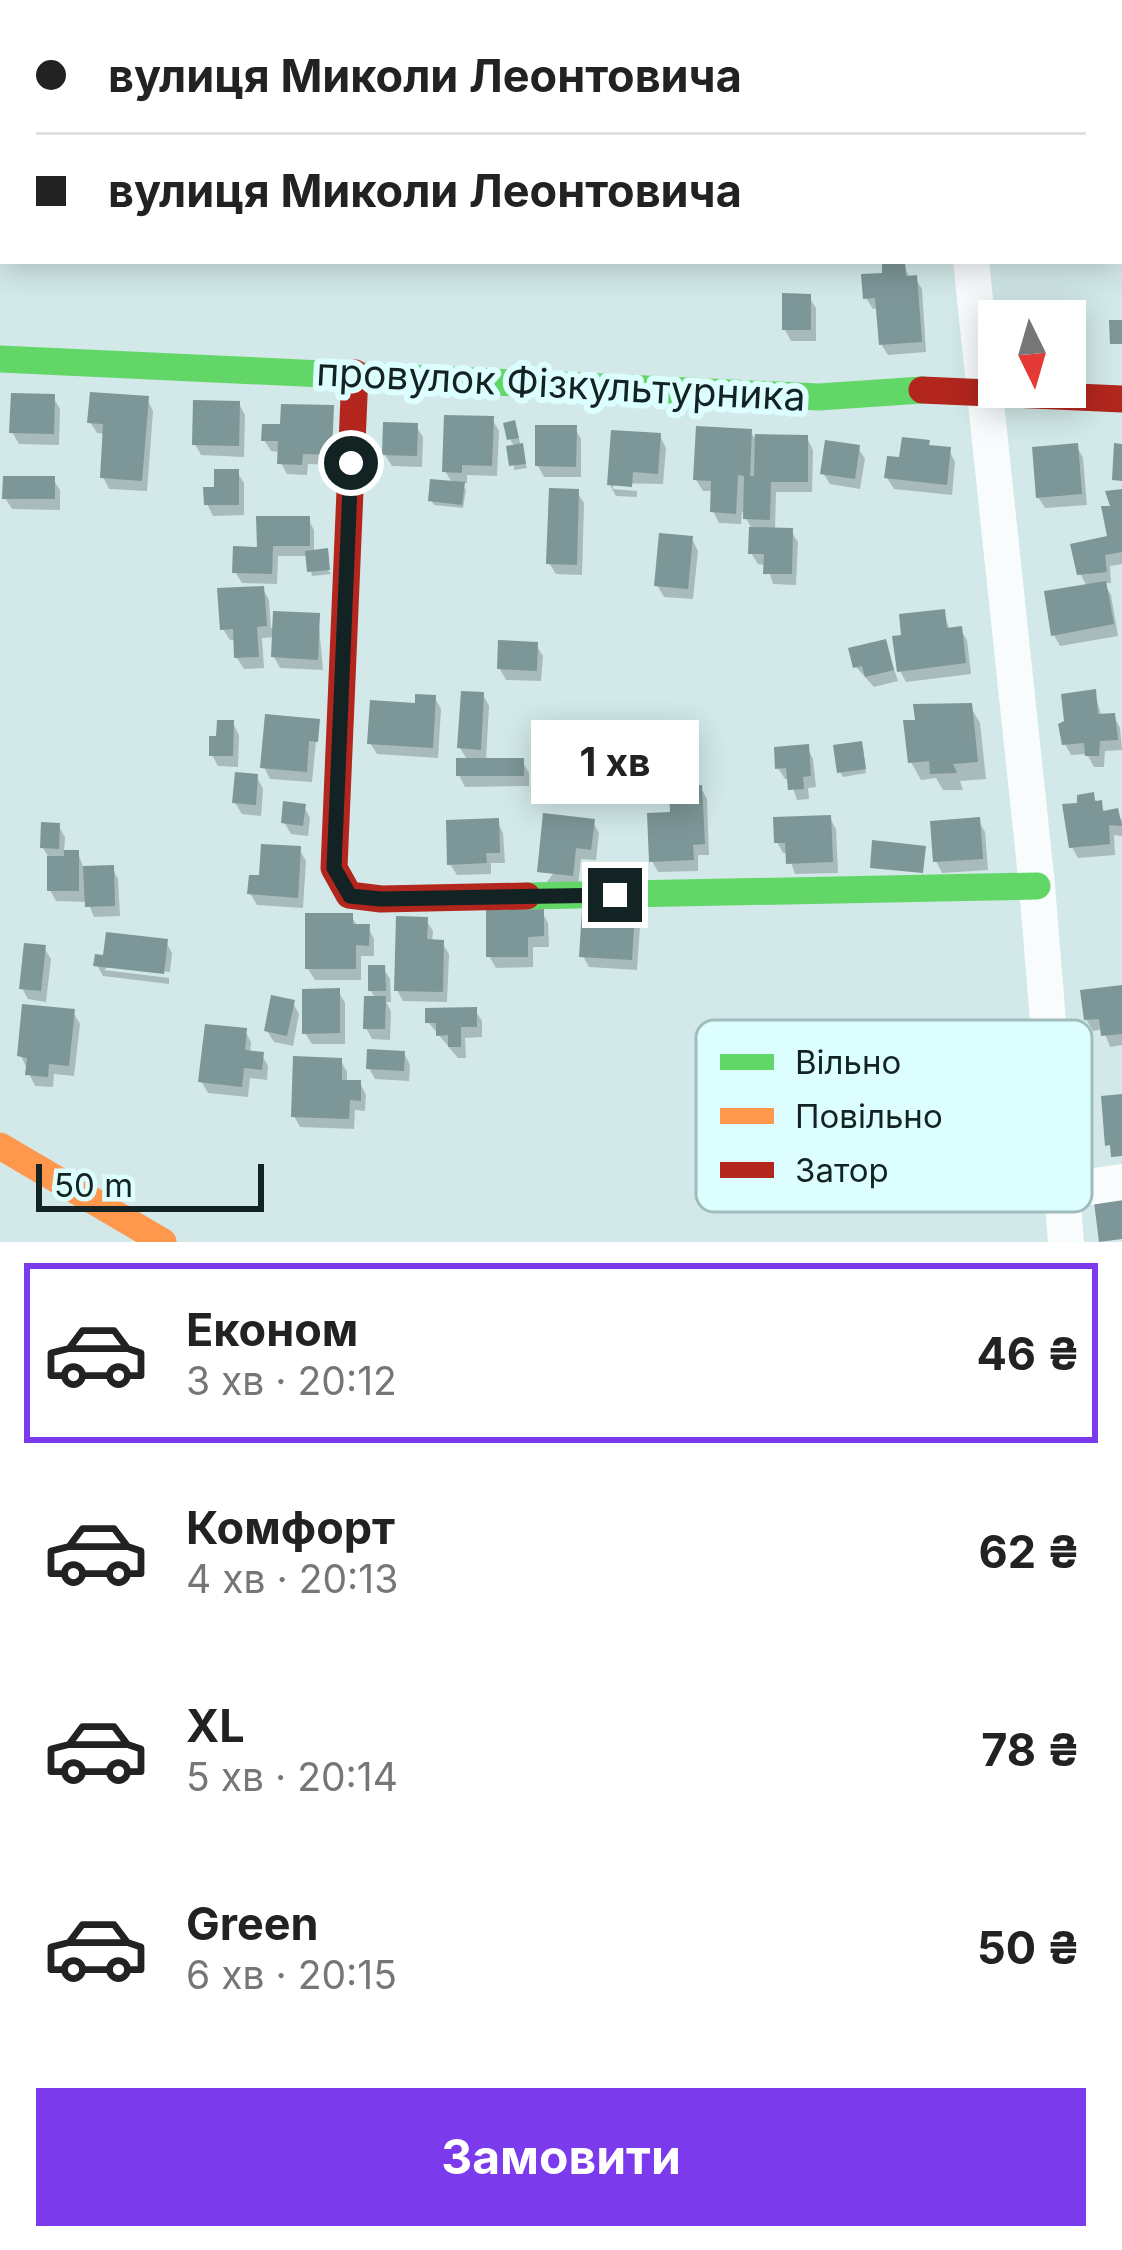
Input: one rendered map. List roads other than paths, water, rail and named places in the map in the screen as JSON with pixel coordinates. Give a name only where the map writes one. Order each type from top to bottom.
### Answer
[{"type":"street","points":[[970,264],[978,329]]},
{"type":"street","name":"провулок Фізкультурника","points":[[0,359],[819,397],[889,388],[978,389]]},
{"type":"street","points":[[355,373],[334,868],[350,896],[1037,886]]},
{"type":"street","name":"провулок Фізкультурника","points":[[1086,396],[1122,399]]},
{"type":"street","points":[[987,408],[1048,1020]]},
{"type":"street","points":[[0,1146],[163,1242]]},
{"type":"street","points":[[1092,1187],[1122,1182]]},
{"type":"street","points":[[1064,1212],[1066,1242]]}]
